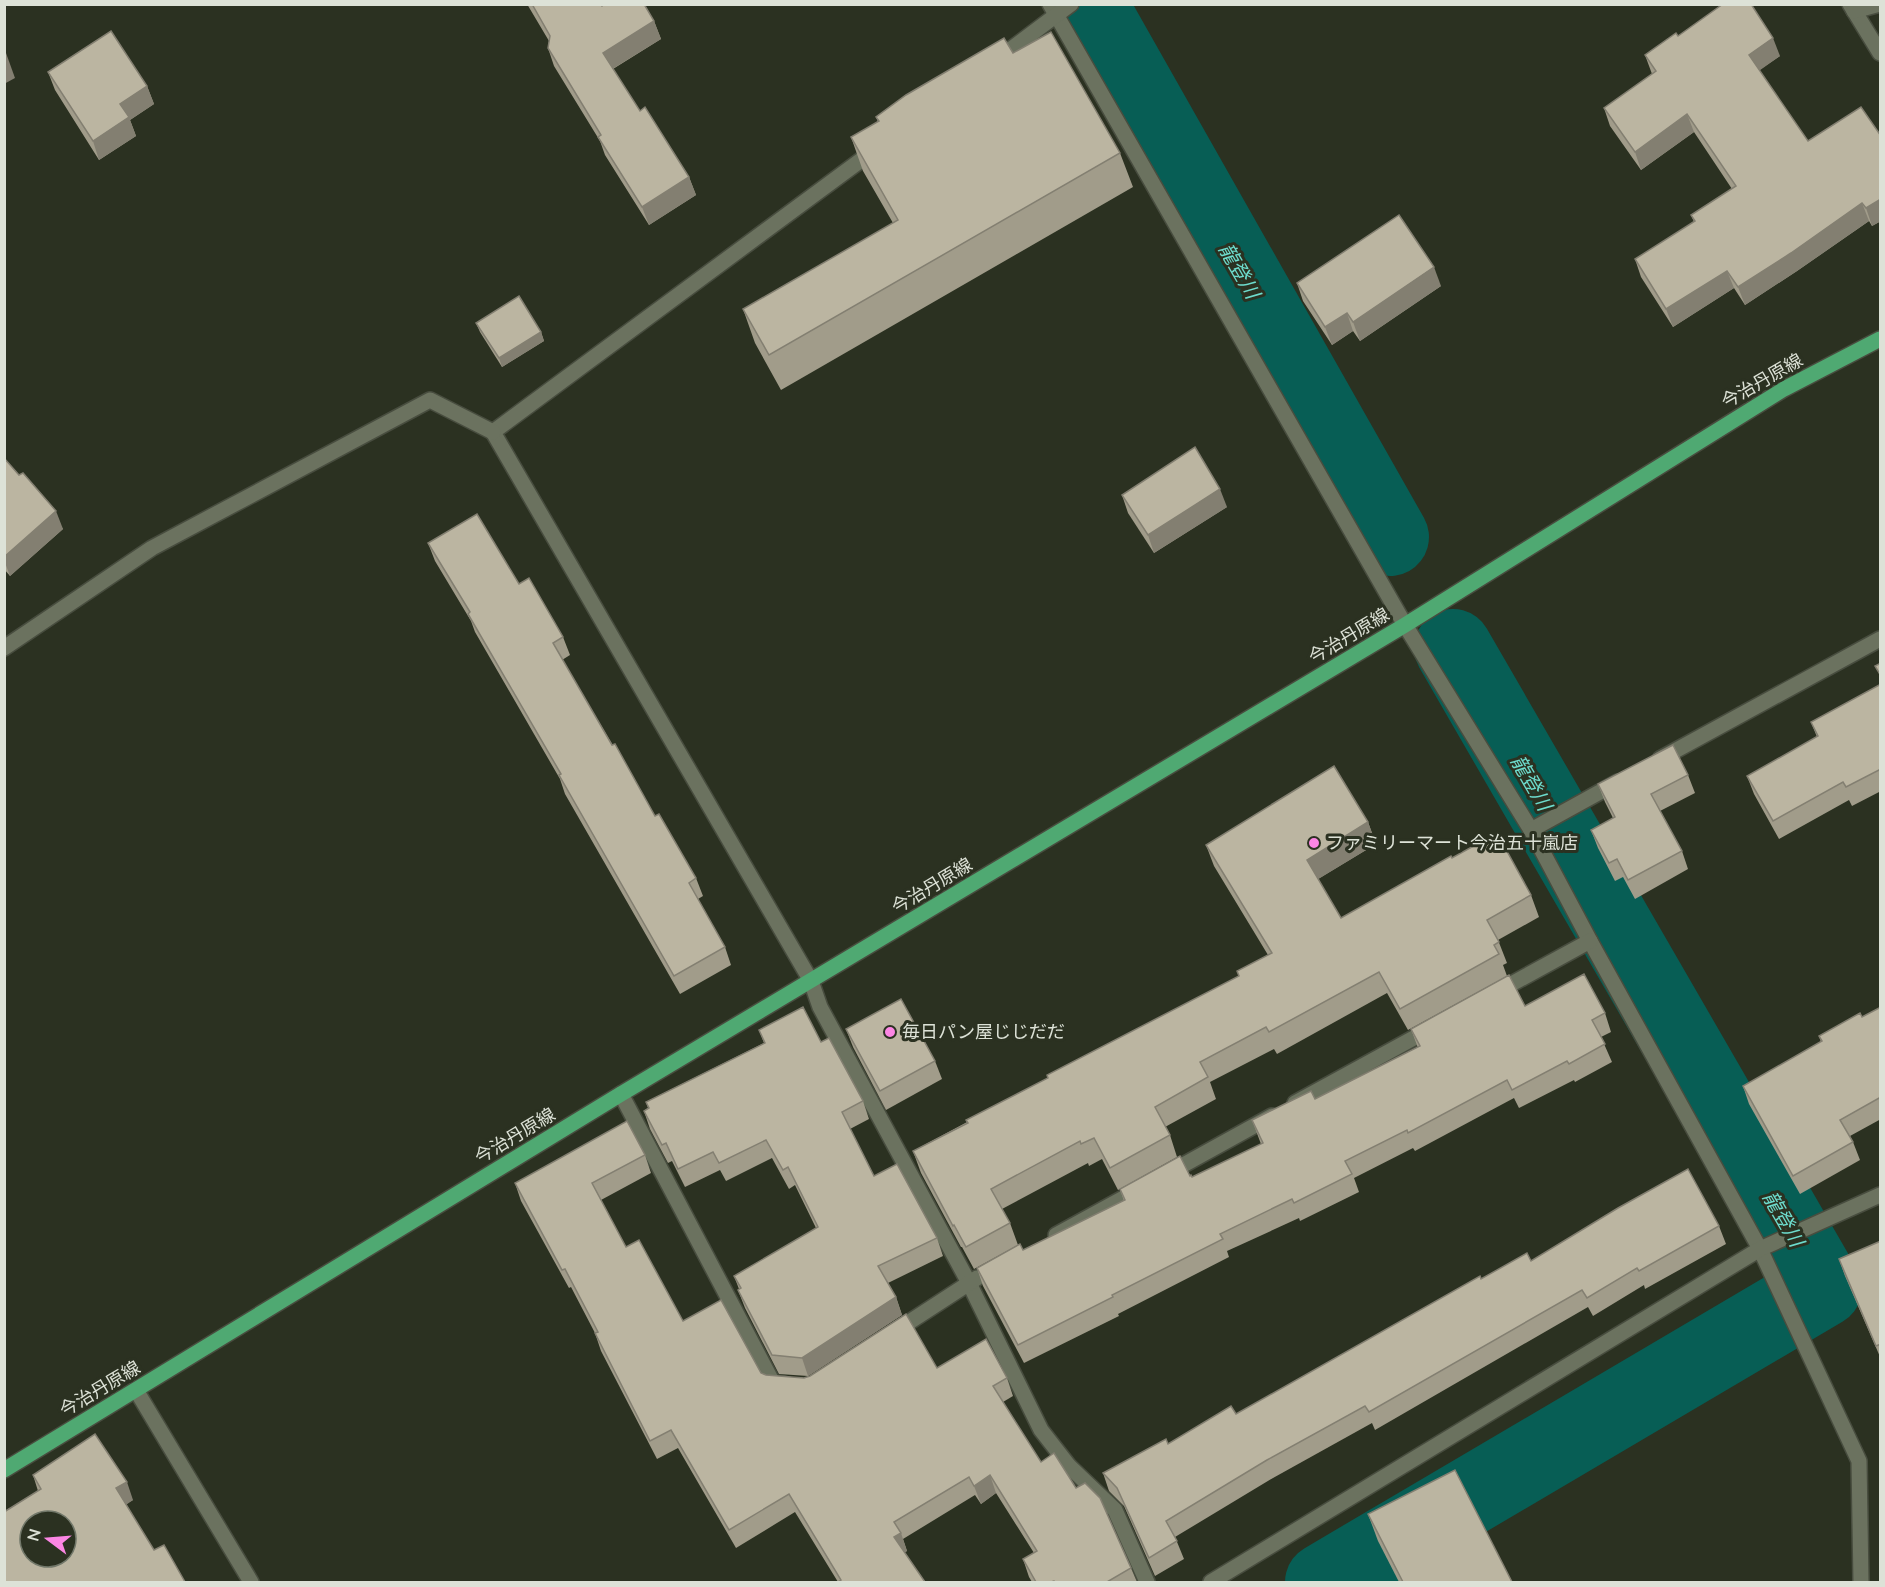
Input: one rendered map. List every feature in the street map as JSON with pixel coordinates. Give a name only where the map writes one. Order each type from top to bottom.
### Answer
[{"type":"main road","name":"今治丹原線","points":[[4,1470],[621,1095],[1405,625],[1784,389],[1881,339]]},
{"type":"street","points":[[980,72],[1053,10],[1071,4]]},
{"type":"street","points":[[1880,4],[1852,8],[1881,53]]},
{"type":"street","points":[[1053,10],[1405,625],[1531,830],[1760,1250],[1858,1461],[1861,1582]]},
{"type":"street","points":[[493,432],[884,143]]},
{"type":"street","points":[[4,648],[152,548],[430,400],[493,432],[811,981],[820,1007],[969,1283],[1041,1430],[1069,1466],[1115,1510],[1148,1582]]},
{"type":"street","points":[[1531,830],[1881,639]]},
{"type":"street","points":[[1486,998],[1590,941]]},
{"type":"street","points":[[1042,1243],[1445,1021]]},
{"type":"street","points":[[621,1095],[773,1383],[801,1385]]},
{"type":"street","points":[[1211,1582],[1760,1250],[1881,1195]]},
{"type":"street","points":[[880,1341],[990,1271]]},
{"type":"street","points":[[136,1390],[251,1582]]},
{"type":"building","points":[[532,4],[601,4],[602,6],[605,4],[644,4],[654,21],[603,53],[640,111],[645,107],[689,177],[642,207],[598,137],[601,135],[548,48],[550,36]]},
{"type":"building","points":[[1723,4],[1751,4],[1773,38],[1749,55],[1808,141],[1861,107],[1881,136],[1881,199],[1866,208],[1862,203],[1738,287],[1727,271],[1666,309],[1635,259],[1695,221],[1691,215],[1736,186],[1687,114],[1635,152],[1604,108],[1656,71],[1645,55],[1676,33],[1678,36]]},
{"type":"building","points":[[111,31],[147,86],[120,104],[129,117],[93,141],[48,72]]},
{"type":"building","points":[[1051,32],[1120,153],[769,355],[743,309],[898,220],[851,137],[879,121],[876,117],[906,95],[1004,38],[1013,53]]},
{"type":"building","points":[[1399,215],[1434,267],[1353,322],[1347,313],[1325,327],[1297,283]]},
{"type":"building","points":[[519,296],[541,332],[499,358],[476,323]]},
{"type":"building","points":[[1195,447],[1220,489],[1148,535],[1122,495]]},
{"type":"building","points":[[4,458],[19,475],[23,473],[56,511],[4,557]]},
{"type":"building","points":[[477,514],[519,584],[529,578],[563,637],[553,643],[612,745],[615,744],[655,816],[659,814],[696,878],[689,883],[725,947],[674,976],[468,614],[470,612],[428,543]]},
{"type":"building","points":[[1881,663],[1881,676],[1875,666]]},
{"type":"building","points":[[1881,684],[1881,769],[1846,787],[1843,782],[1773,821],[1747,776],[1818,736],[1811,722]]},
{"type":"building","points":[[1673,745],[1688,775],[1651,794],[1682,851],[1628,880],[1617,859],[1609,863],[1591,830],[1615,817],[1598,784]]},
{"type":"building","points":[[1334,766],[1368,822],[1307,860],[1341,918],[1451,856],[1452,858],[1497,833],[1531,895],[1487,920],[1499,942],[1494,945],[1499,954],[1400,1009],[1379,972],[1269,1032],[1266,1027],[1200,1062],[1208,1077],[1155,1107],[1170,1135],[1110,1168],[1094,1138],[1081,1144],[1080,1141],[991,1189],[1010,1223],[966,1247],[913,1151],[968,1123],[966,1120],[1048,1078],[1047,1075],[1239,976],[1237,971],[1272,953],[1206,845]]},
{"type":"building","points":[[1584,974],[1605,1013],[1592,1020],[1605,1044],[1569,1064],[1567,1061],[1512,1090],[1507,1080],[1408,1133],[1407,1130],[1345,1161],[1352,1174],[1294,1203],[1292,1199],[1220,1234],[1223,1239],[1018,1345],[977,1268],[1020,1244],[1023,1250],[1125,1200],[1120,1189],[1180,1156],[1192,1177],[1263,1143],[1252,1120],[1311,1091],[1315,1099],[1420,1046],[1411,1029],[1509,975],[1525,1006]]},
{"type":"building","points":[[901,999],[935,1061],[880,1091],[846,1029]]},
{"type":"building","points":[[803,1007],[821,1042],[829,1038],[863,1101],[842,1112],[874,1176],[897,1164],[937,1238],[878,1266],[896,1297],[802,1358],[772,1355],[738,1290],[741,1288],[734,1276],[818,1227],[788,1167],[783,1170],[766,1140],[719,1163],[713,1152],[678,1169],[666,1143],[662,1145],[644,1111],[649,1108],[646,1102],[765,1043],[759,1030]]},
{"type":"building","points":[[1881,1007],[1881,1097],[1840,1120],[1853,1142],[1793,1176],[1743,1086],[1822,1041],[1819,1036],[1860,1013],[1862,1017]]},
{"type":"building","points":[[627,1121],[645,1155],[592,1183],[626,1247],[639,1240],[683,1321],[721,1300],[761,1373],[804,1378],[906,1314],[937,1368],[986,1339],[1007,1378],[993,1386],[1041,1462],[1054,1453],[1076,1488],[1085,1483],[1100,1498],[1131,1568],[1107,1582],[1036,1582],[1023,1559],[1037,1551],[990,1475],[974,1486],[969,1477],[894,1522],[901,1533],[894,1537],[925,1582],[838,1582],[841,1580],[789,1494],[729,1530],[671,1430],[650,1441],[595,1333],[598,1332],[565,1269],[562,1270],[515,1183]]},
{"type":"building","points":[[1688,1169],[1719,1226],[1639,1271],[1637,1268],[1587,1298],[1582,1290],[1369,1412],[1365,1406],[1267,1460],[1166,1521],[1177,1541],[1149,1558],[1117,1488],[1103,1473],[1166,1439],[1168,1444],[1231,1406],[1236,1414],[1480,1276],[1481,1279],[1527,1253],[1531,1261]]},
{"type":"building","points":[[1881,1241],[1881,1344],[1876,1346],[1839,1259]]},
{"type":"building","points":[[95,1434],[127,1482],[116,1488],[154,1550],[164,1545],[185,1582],[4,1582],[4,1512],[41,1489],[33,1475]]},
{"type":"building","points":[[1455,1470],[1512,1582],[1403,1582],[1368,1514]]},
{"type":"waterway","name":"龍登川","points":[[1088,4],[1390,537]]},
{"type":"waterway","name":"龍登川","points":[[1324,1582],[1823,1288],[1453,648]]},
{"type":"place","name":"ファミリーマート今治五十嵐店","points":[[1314,843]]},
{"type":"place","name":"毎日パン屋じじだだ","points":[[890,1032]]}]
